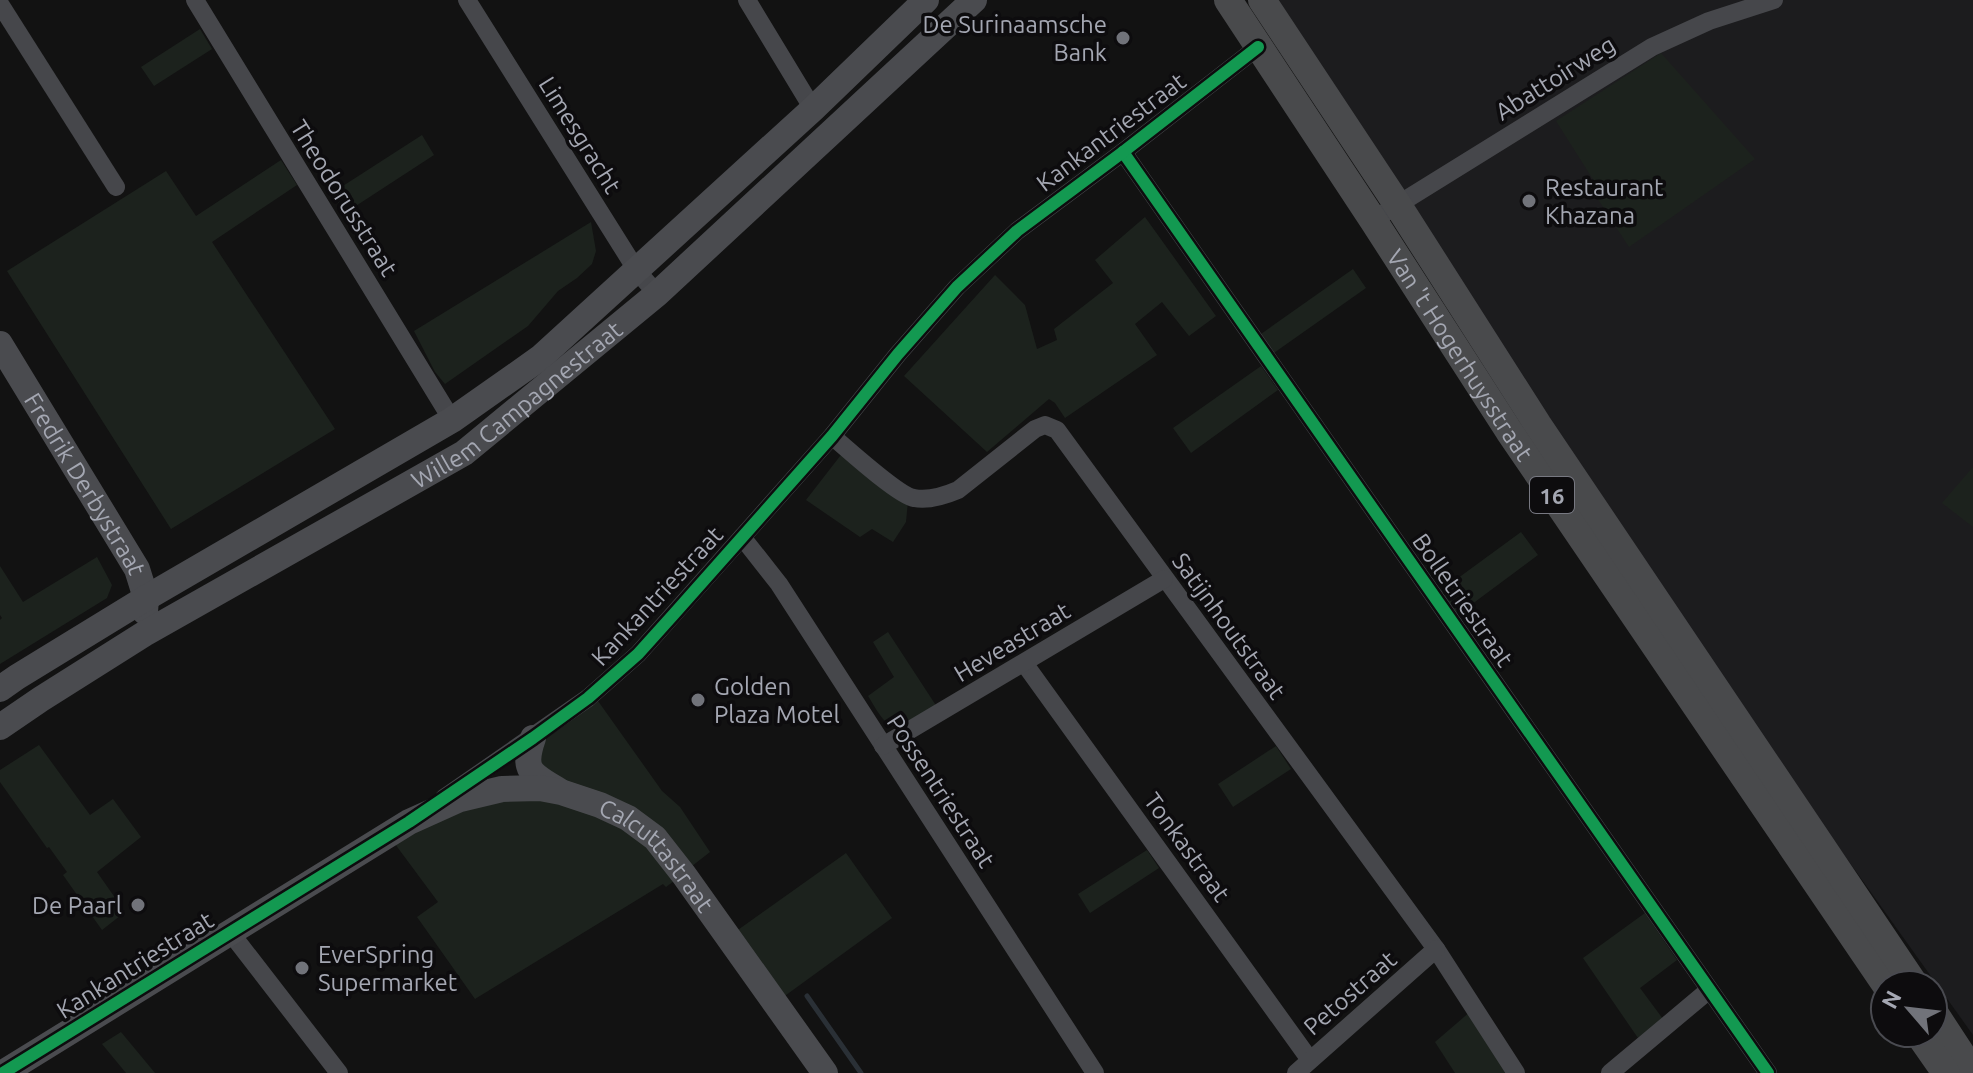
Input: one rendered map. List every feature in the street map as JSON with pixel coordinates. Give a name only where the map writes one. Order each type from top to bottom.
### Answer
[{"type":"main road","name":"Willem Campagnestraat","points":[[0,689],[146,598],[452,420],[540,358],[813,109],[926,0]]},
{"type":"main road","name":"Van 't Hogerhuysstraat","points":[[1228,0],[1509,431],[1875,969]]},
{"type":"main road","name":"Van 't Hogerhuysstraat","points":[[1262,0],[1538,425],[1904,969]]},
{"type":"main road","name":"Willem Campagnestraat","points":[[0,727],[144,634],[464,453],[657,294],[967,3]]},
{"type":"main road","name":"Fredrik Derbystraat","points":[[0,344],[137,569],[146,598],[144,634]]},
{"type":"main road","points":[[533,738],[527,760],[532,773],[561,792]]},
{"type":"main road","name":"Calcuttastraat","points":[[409,822],[460,799],[502,789],[540,788],[600,805],[628,818],[655,838],[684,875],[825,1073]]},
{"type":"main road","name":"Kankantriestraat","points":[[4,1073],[409,822]]},
{"type":"main road","points":[[1949,1035],[1973,1072]]},
{"type":"main road","points":[[1929,1049],[1946,1073]]},
{"type":"street","name":"Theodorusstraat","points":[[195,0],[452,420]]},
{"type":"street","name":"Limesgracht","points":[[467,0],[637,271],[657,294]]},
{"type":"street","points":[[747,0],[813,109]]},
{"type":"street","name":"Abattoirweg","points":[[1373,220],[1652,47],[1709,21],[1774,0]]},
{"type":"street","points":[[0,4],[116,187]]},
{"type":"street","name":"Kankantriestraat","points":[[409,822],[588,698],[638,654],[832,436],[957,287],[1017,231],[1258,47]]},
{"type":"street","name":"Bolletriestraat","points":[[1123,152],[1768,1073]]},
{"type":"street","name":"Satijnhoutstraat","points":[[832,436],[910,498],[928,499],[958,490],[1035,429],[1045,425],[1057,430],[1436,949],[1516,1073]]},
{"type":"street","name":"Possentriestraat","points":[[742,537],[788,597],[1095,1073]]},
{"type":"street","name":"Heveastraat","points":[[883,746],[1164,579]]},
{"type":"street","name":"Tonkastraat","points":[[1024,663],[1310,1060]]},
{"type":"street","points":[[230,932],[339,1073]]},
{"type":"street","name":"Petostraat","points":[[1296,1073],[1436,949]]},
{"type":"street","points":[[1610,1073],[1709,990]]},
{"type":"shaded area","points":[[1263,0],[1973,0],[1973,1035],[1949,1001],[1949,969],[1926,969],[1671,613]]},
{"type":"shaded area","points":[[200,29],[212,49],[154,86],[141,67]]},
{"type":"shaded area","points":[[1661,53],[1755,159],[1629,247],[1592,190],[1594,181],[1556,121]]},
{"type":"shaded area","points":[[422,135],[434,155],[345,213],[332,193]]},
{"type":"shaded area","points":[[281,160],[297,185],[212,242],[335,429],[171,529],[7,271],[166,171],[196,216]]},
{"type":"shaded area","points":[[1145,217],[1216,316],[1189,336],[1162,302],[1135,324],[1157,355],[1065,418],[1049,399],[987,452],[904,376],[995,275],[1025,305],[1037,349],[1057,340],[1054,329],[1113,283],[1095,260]]},
{"type":"shaded area","points":[[591,222],[596,251],[592,264],[558,291],[528,326],[445,384],[435,372],[414,331]]},
{"type":"shaded area","points":[[1353,269],[1366,288],[1271,355],[1258,336]]},
{"type":"shaded area","points":[[1261,366],[1278,390],[1191,453],[1173,428]]},
{"type":"shaded area","points":[[844,451],[908,501],[906,522],[893,542],[872,529],[860,537],[806,500]]},
{"type":"shaded area","points":[[1973,467],[1973,527],[1942,503]]},
{"type":"shaded area","points":[[1521,532],[1538,555],[1456,616],[1439,592]]},
{"type":"shaded area","points":[[97,557],[112,585],[107,598],[0,664],[0,566],[23,602]]},
{"type":"shaded area","points":[[888,632],[937,707],[898,729],[884,720],[868,696],[894,677],[873,642]]},
{"type":"shaded area","points":[[598,701],[662,791],[680,807],[710,852],[692,866],[539,765],[536,748],[552,732]]},
{"type":"shaded area","points":[[39,745],[90,815],[113,799],[141,837],[97,872],[125,912],[102,930],[63,875],[67,872],[0,782],[0,770]]},
{"type":"shaded area","points":[[1276,746],[1291,769],[1233,807],[1218,784]]},
{"type":"shaded area","points":[[558,799],[625,827],[678,878],[666,887],[663,884],[475,999],[417,917],[438,902],[395,844],[477,800]]},
{"type":"shaded area","points":[[1147,850],[1159,868],[1090,913],[1078,894]]},
{"type":"shaded area","points":[[846,853],[892,918],[782,998],[735,932]]},
{"type":"shaded area","points":[[1645,913],[1677,960],[1640,988],[1663,1019],[1638,1038],[1583,958]]},
{"type":"shaded area","points":[[1471,1011],[1511,1073],[1455,1073],[1435,1042]]},
{"type":"shaded area","points":[[121,1032],[155,1073],[126,1073],[102,1044]]},
{"type":"waterway","points":[[807,996],[861,1073]]},
{"type":"cycle path","points":[[3,1073],[409,822],[588,698],[638,654],[674,614],[832,436],[957,287],[1017,231],[1258,47]]},
{"type":"cycle path","points":[[1123,152],[1768,1073]]},
{"type":"place","name":"De Surinaamsche Bank","points":[[1123,38]]},
{"type":"place","name":"Restaurant Khazana","points":[[1529,201]]},
{"type":"place","name":"Golden Plaza Motel","points":[[698,700]]},
{"type":"place","name":"De Paarl","points":[[138,905]]},
{"type":"place","name":"EverSpring Supermarket","points":[[302,968]]}]
